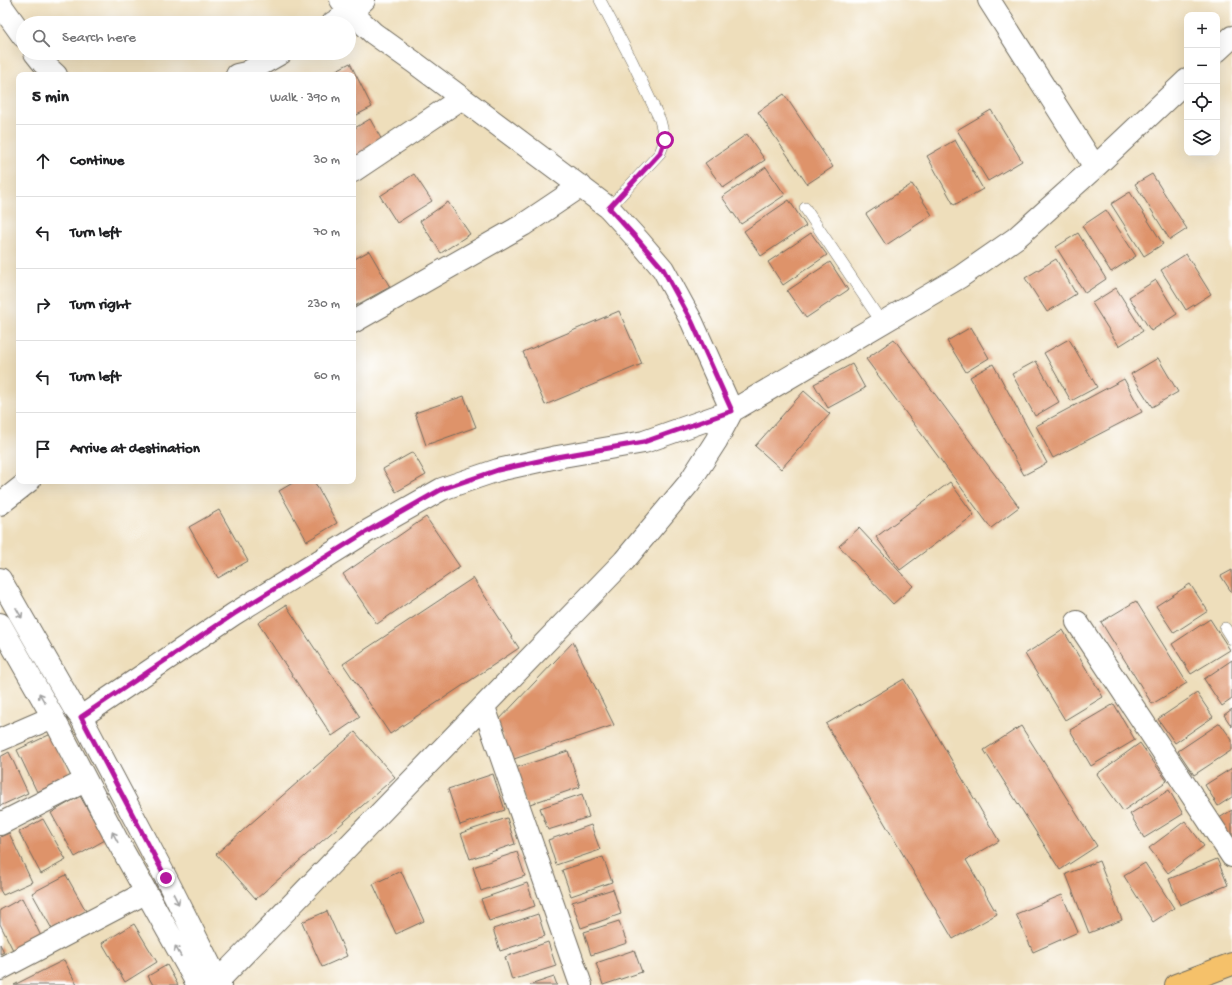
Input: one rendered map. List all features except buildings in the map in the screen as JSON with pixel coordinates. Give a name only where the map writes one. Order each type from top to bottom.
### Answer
[{"type":"main road","points":[[1176,985],[1232,964]]},
{"type":"street","points":[[989,0],[1094,167]]},
{"type":"street","points":[[0,4],[16,26]]},
{"type":"street","points":[[347,9],[355,16]]},
{"type":"street","points":[[356,17],[373,33],[415,62],[609,208],[663,269],[692,322],[732,411]]},
{"type":"street","points":[[1220,48],[1232,37]]},
{"type":"street","points":[[40,60],[52,72]]},
{"type":"street","points":[[248,72],[269,60]]},
{"type":"street","points":[[81,717],[234,614],[366,532],[442,489],[498,470],[557,457],[644,442],[732,411],[960,277],[1016,238],[1184,83]]},
{"type":"street","points":[[356,169],[462,98]]},
{"type":"street","points":[[356,320],[523,225],[581,186]]},
{"type":"street","points":[[213,984],[484,707],[624,561],[689,483],[716,441],[732,411]]},
{"type":"street","points":[[0,504],[26,484]]},
{"type":"street","points":[[0,579],[74,708],[81,717],[166,878],[213,984]]},
{"type":"street","points":[[1077,622],[1232,856]]},
{"type":"street","points":[[0,624],[53,717],[85,781],[145,893],[213,984]]},
{"type":"street","points":[[484,707],[581,985]]},
{"type":"street","points":[[0,740],[53,717]]},
{"type":"street","points":[[0,824],[85,781]]},
{"type":"street","points":[[0,969],[145,893]]},
{"type":"lane","points":[[600,0],[632,60],[660,120],[665,140],[660,153],[609,208]]},
{"type":"lane","points":[[805,208],[882,323]]},
{"type":"lane","points":[[1225,628],[1232,639]]},
{"type":"route","points":[[166,878],[81,717],[234,614],[366,532],[442,489],[498,470],[557,457],[644,442],[732,411],[692,322],[663,269],[609,208],[660,153],[665,140]]}]
